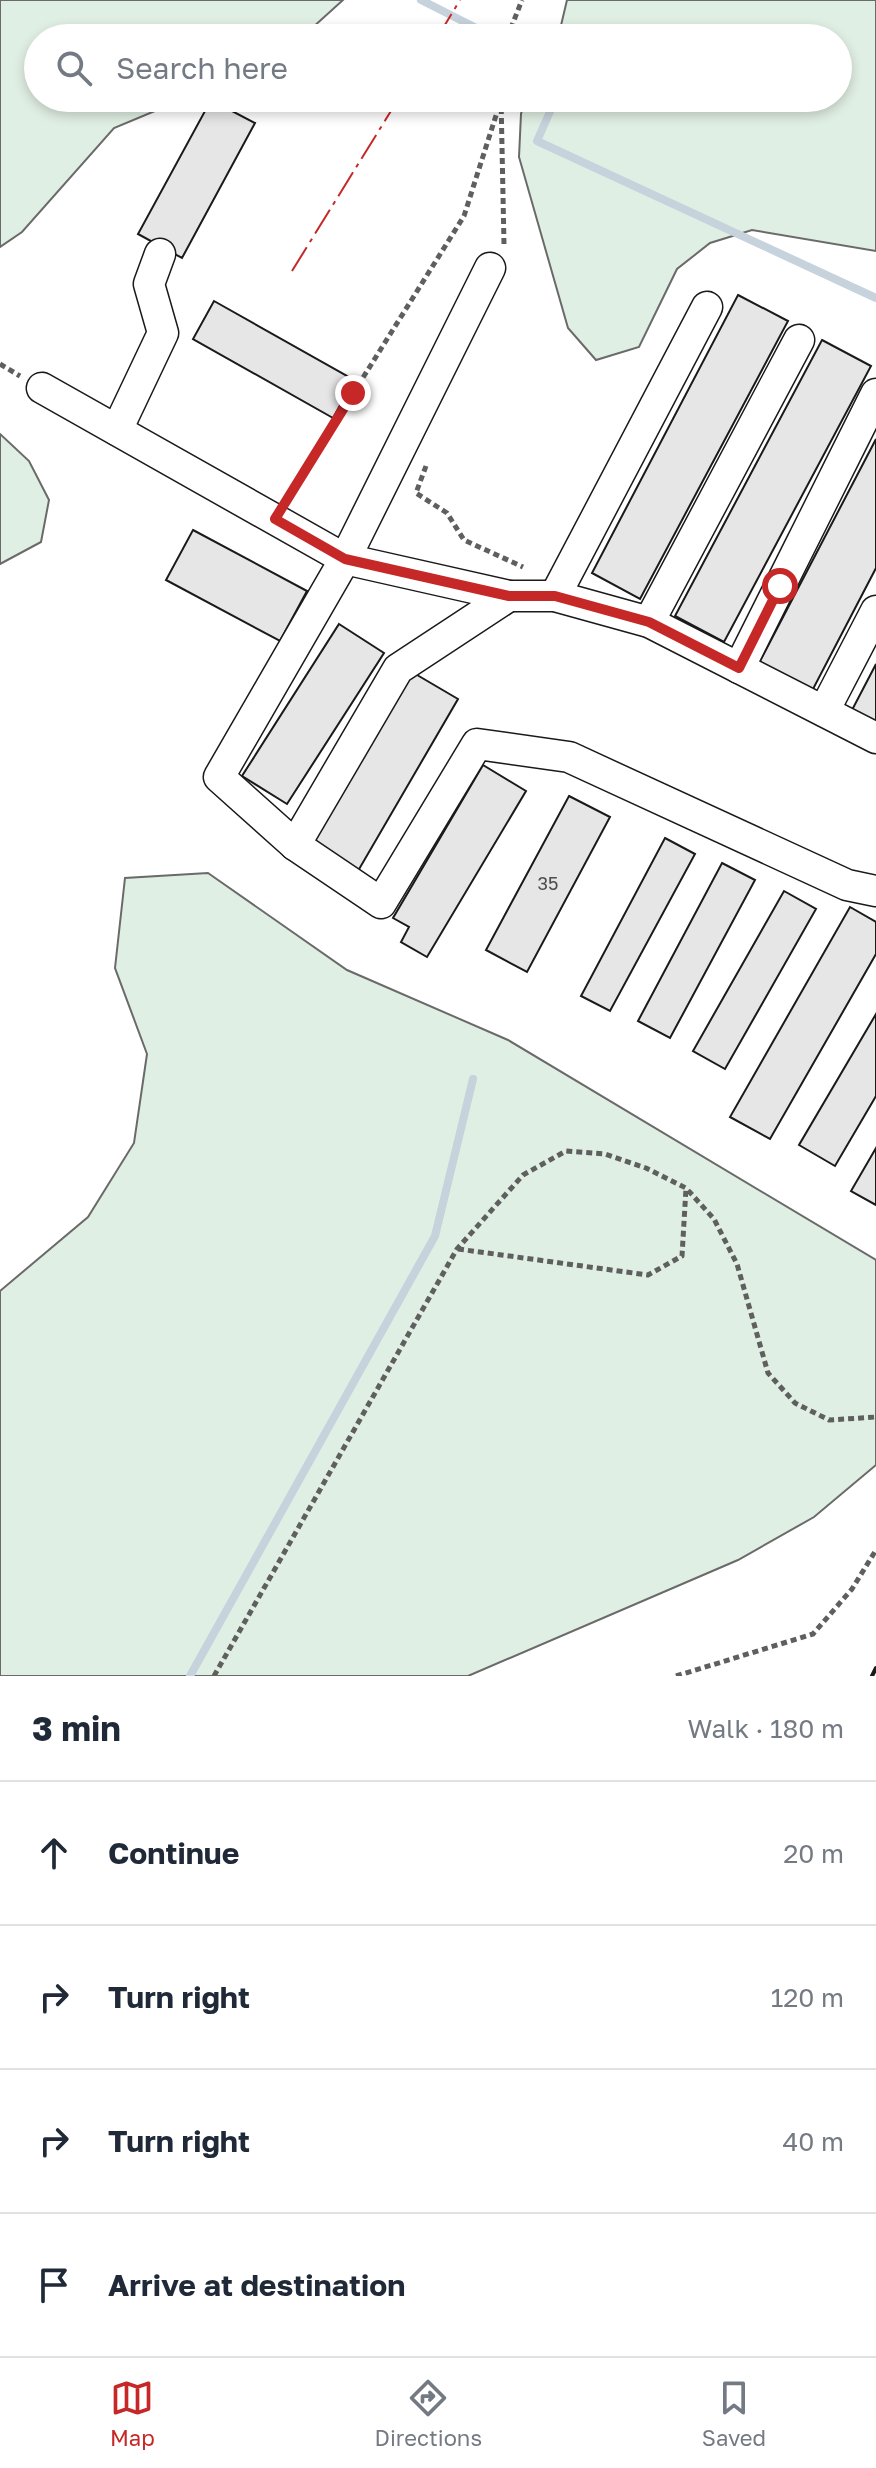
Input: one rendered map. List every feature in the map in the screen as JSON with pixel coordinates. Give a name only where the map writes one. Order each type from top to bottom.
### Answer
[{"type":"lane","points":[[117,430],[163,333],[149,284],[160,254]]},
{"type":"lane","points":[[497,262],[345,559],[219,777],[295,845],[381,903],[477,744],[569,757],[847,885],[876,891]]},
{"type":"lane","points":[[555,596],[707,307]]},
{"type":"lane","points":[[649,622],[799,340]]},
{"type":"lane","points":[[42,388],[345,559],[509,596],[555,596],[649,622],[876,738]]},
{"type":"lane","points":[[739,668],[876,394]]},
{"type":"lane","points":[[295,845],[398,669],[509,596]]},
{"type":"lane","points":[[824,711],[876,611]]},
{"type":"path","points":[[513,24],[522,0]]},
{"type":"path","points":[[275,519],[464,216],[497,112]]},
{"type":"path","points":[[497,262],[501,112]]},
{"type":"path","points":[[431,451],[416,493],[447,513],[464,540],[530,570],[509,596]]},
{"type":"path","points":[[214,1676],[457,1249],[523,1175],[566,1151],[605,1154],[646,1168],[686,1188],[714,1219],[737,1264],[768,1373],[795,1403],[829,1420],[876,1417]]},
{"type":"path","points":[[457,1249],[648,1275],[682,1256],[686,1188]]},
{"type":"path","points":[[676,1676],[813,1634],[852,1589],[876,1550]]},
{"type":"green space","points":[[0,0],[343,0],[316,24],[24,24],[24,112],[152,112],[114,128],[22,232],[0,247]]},
{"type":"green space","points":[[567,0],[876,0],[876,251],[752,230],[710,243],[677,269],[639,347],[596,360],[568,328],[519,157],[522,112],[852,112],[852,24],[561,24]]},
{"type":"green space","points":[[0,434],[29,461],[49,500],[41,542],[0,564]]},
{"type":"green space","points":[[208,873],[347,970],[508,1040],[876,1260],[876,1465],[814,1517],[738,1560],[468,1676],[0,1676],[0,1291],[88,1217],[134,1143],[147,1054],[115,968],[125,878]]},
{"type":"building","points":[[204,112],[234,112],[255,123],[182,258],[138,234]]},
{"type":"building","points":[[738,295],[788,321],[640,599],[592,573]]},
{"type":"building","points":[[214,301],[354,380],[333,418],[193,339]]},
{"type":"building","points":[[822,340],[871,366],[724,642],[675,616]]},
{"type":"building","points":[[876,439],[876,568],[812,691],[759,663]]},
{"type":"building","points":[[193,530],[307,591],[280,641],[166,580]]},
{"type":"building","points":[[339,624],[384,653],[287,804],[242,776]]},
{"type":"building","points":[[876,664],[876,723],[852,710]]},
{"type":"building","points":[[412,672],[458,699],[358,871],[312,844]]},
{"type":"building","points":[[483,765],[526,791],[427,957],[401,942],[409,927],[393,918]]},
{"type":"building","points":[[569,796],[610,817],[527,972],[486,950]]},
{"type":"building","points":[[665,838],[695,854],[610,1011],[581,996]]},
{"type":"building","points":[[722,863],[755,880],[670,1038],[638,1021]]},
{"type":"building","points":[[784,891],[816,909],[725,1069],[693,1051]]},
{"type":"building","points":[[850,907],[876,922],[876,954],[770,1139],[730,1117]]},
{"type":"building","points":[[876,1014],[876,1096],[835,1166],[799,1145]]},
{"type":"building","points":[[876,1148],[876,1205],[851,1191]]},
{"type":"waterway","points":[[421,0],[468,24]]},
{"type":"waterway","points":[[550,112],[537,141],[876,298]]},
{"type":"waterway","points":[[190,1676],[435,1236],[473,1079]]},
{"type":"wall","points":[[872,1676],[876,1668]]},
{"type":"power","points":[[445,24],[460,0]]},
{"type":"power","points":[[292,271],[390,112]]},
{"type":"route","points":[[353,393],[275,519],[345,559],[509,596],[555,596],[649,622],[739,668],[780,586]]}]
